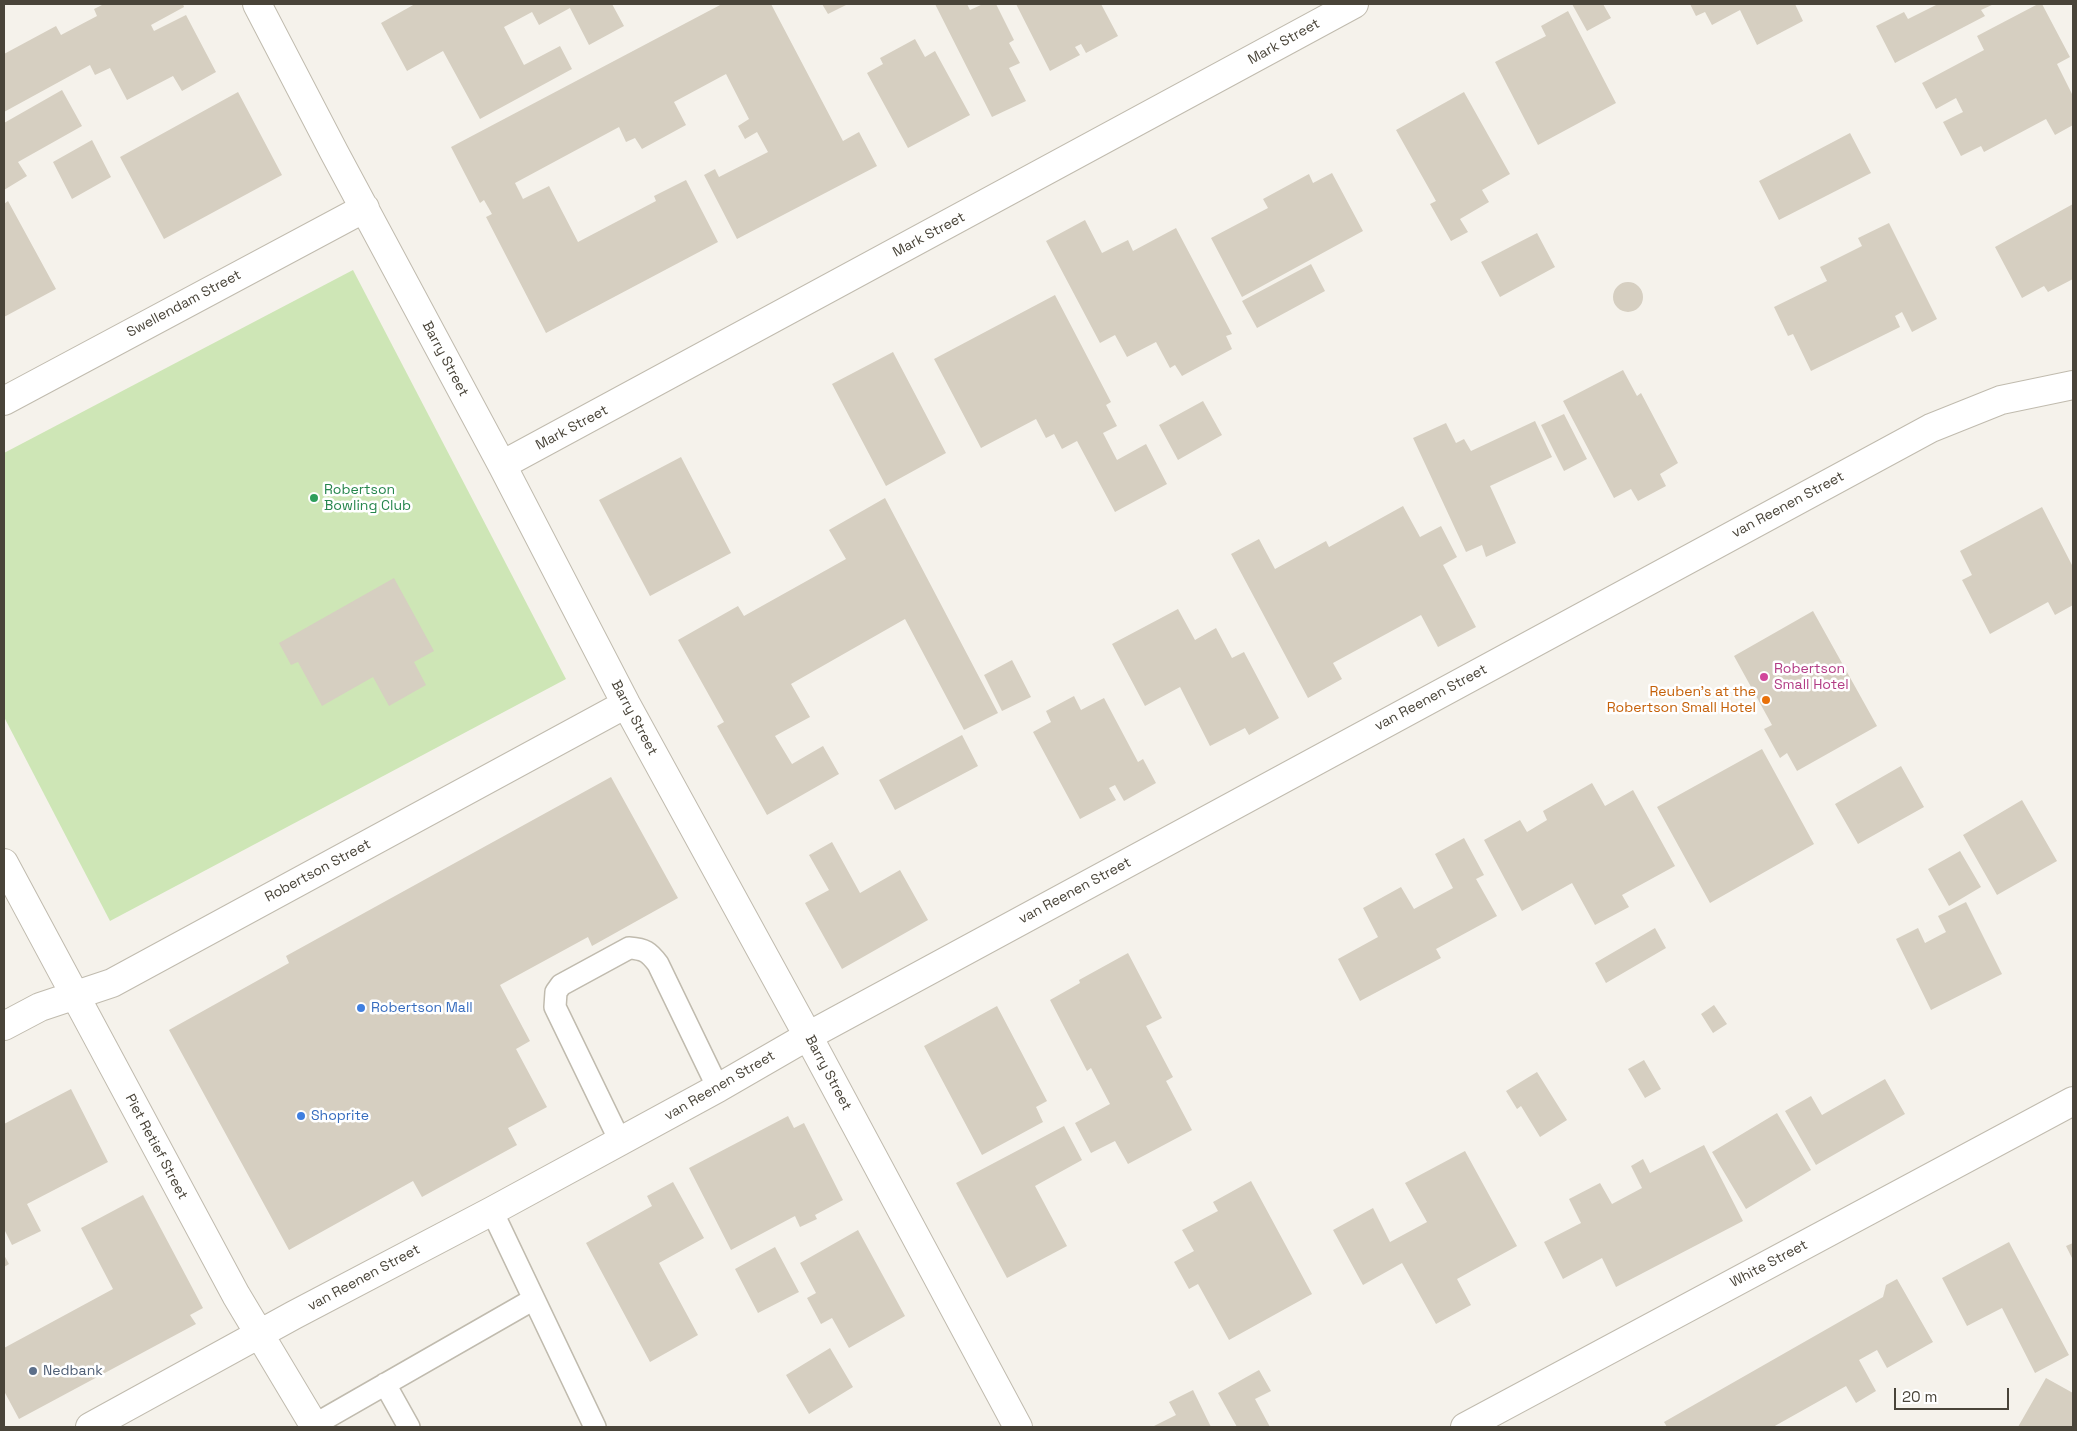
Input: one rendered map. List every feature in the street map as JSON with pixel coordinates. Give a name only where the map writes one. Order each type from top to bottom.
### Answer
[{"type":"street","name":"Barry Street","points":[[257,4],[502,465],[626,704],[808,1036],[1018,1427]]},
{"type":"street","name":"Mark Street","points":[[502,465],[1354,4]]},
{"type":"street","name":"Swellendam Street","points":[[4,401],[365,208]]},
{"type":"street","name":"van Reenen Street","points":[[90,1427],[259,1334],[492,1211],[718,1088],[808,1036],[1931,428],[2001,400],[2073,385]]},
{"type":"street","name":"Robertson Street","points":[[4,1026],[40,1007],[120,978],[626,704]]},
{"type":"street","name":"Piet Retief Street","points":[[4,863],[236,1295],[315,1426]]},
{"type":"street","name":"White Street","points":[[1465,1427],[2073,1101]]},
{"type":"lane","points":[[620,1141],[555,1007],[556,992],[561,984],[629,948],[641,948],[649,952],[658,964],[718,1088]]},
{"type":"lane","points":[[492,1211],[595,1427]]},
{"type":"lane","points":[[315,1426],[534,1299]]},
{"type":"lane","points":[[385,1384],[409,1427]]},
{"type":"green space","points":[[353,270],[566,679],[110,921],[4,717],[4,453]]},
{"type":"building","points":[[104,4],[183,4],[184,7],[151,25],[154,31],[186,15],[216,72],[182,91],[173,76],[127,100],[110,68],[95,75],[90,65],[4,112],[4,54],[56,26],[61,35],[97,16],[94,9]]},
{"type":"building","points":[[415,4],[612,4],[624,26],[589,45],[570,8],[539,25],[532,12],[504,27],[524,65],[560,46],[572,69],[480,119],[443,51],[407,71],[381,23]]},
{"type":"building","points":[[722,4],[771,4],[843,141],[859,132],[877,166],[737,239],[704,175],[715,169],[719,177],[768,152],[757,132],[745,139],[738,126],[749,119],[726,74],[674,102],[686,125],[642,149],[635,138],[626,142],[619,127],[515,183],[523,199],[549,186],[578,242],[656,201],[654,196],[686,180],[718,242],[546,333],[486,217],[492,214],[484,200],[480,203],[451,147]]},
{"type":"building","points":[[822,4],[848,4],[828,14]]},
{"type":"building","points":[[935,4],[967,4],[970,10],[983,4],[996,4],[1014,40],[1009,43],[1020,63],[1009,68],[1026,101],[992,117]]},
{"type":"building","points":[[1016,4],[1101,4],[1118,36],[1086,53],[1081,44],[1075,47],[1080,55],[1050,71]]},
{"type":"building","points":[[1572,4],[1603,4],[1611,18],[1587,31]]},
{"type":"building","points":[[1690,4],[1795,4],[1803,21],[1757,45],[1740,10],[1712,25],[1705,12],[1696,16]]},
{"type":"building","points":[[1938,4],[1994,4],[1981,10],[1985,16],[1895,63],[1876,26],[1904,12],[1908,19]]},
{"type":"building","points":[[2038,4],[2042,4],[2070,57],[2057,64],[2073,96],[2073,125],[2055,135],[2046,119],[1984,152],[1981,146],[1961,156],[1943,122],[1963,112],[1956,98],[1936,109],[1922,83],[1984,50],[1977,36]]},
{"type":"building","points":[[1568,11],[1616,103],[1538,145],[1495,62],[1546,36],[1541,26]]},
{"type":"building","points":[[915,39],[925,57],[935,51],[970,115],[908,148],[867,73],[883,64],[880,58]]},
{"type":"building","points":[[62,90],[82,126],[18,162],[27,176],[4,190],[4,123]]},
{"type":"building","points":[[238,92],[282,175],[164,239],[120,157]]},
{"type":"building","points":[[1464,92],[1510,174],[1482,190],[1489,202],[1460,219],[1468,232],[1451,241],[1430,204],[1436,201],[1396,130]]},
{"type":"building","points":[[1850,133],[1871,173],[1779,220],[1759,181]]},
{"type":"building","points":[[92,140],[111,177],[72,199],[53,162]]},
{"type":"building","points":[[1332,173],[1363,231],[1242,297],[1211,238],[1268,208],[1263,199],[1309,174],[1313,183]]},
{"type":"building","points":[[8,201],[56,289],[4,317],[4,204]]},
{"type":"building","points":[[2073,204],[2073,279],[2048,292],[2044,286],[2022,298],[1995,247]]},
{"type":"building","points":[[1085,220],[1102,253],[1128,240],[1133,251],[1176,228],[1232,334],[1226,336],[1232,349],[1182,376],[1175,365],[1170,368],[1156,342],[1127,357],[1115,335],[1100,343],[1046,241]]},
{"type":"building","points":[[1889,223],[1937,319],[1912,332],[1902,312],[1895,316],[1900,327],[1811,371],[1793,334],[1788,336],[1774,307],[1827,281],[1820,267],[1862,246],[1858,238]]},
{"type":"building","points":[[1537,233],[1555,267],[1500,297],[1481,262]]},
{"type":"building","points":[[1311,264],[1325,291],[1257,328],[1242,301]]},
{"type":"building","points":[[1628,282],[1639,286],[1643,297],[1639,308],[1628,312],[1617,308],[1613,297],[1617,286]]},
{"type":"building","points":[[1055,295],[1111,402],[1106,405],[1117,426],[1103,433],[1117,460],[1146,444],[1167,484],[1115,512],[1077,441],[1062,449],[1054,434],[1046,438],[1036,419],[981,448],[934,359]]},
{"type":"building","points":[[893,352],[946,453],[886,486],[832,384]]},
{"type":"building","points":[[1623,370],[1637,396],[1641,393],[1678,463],[1660,474],[1666,486],[1638,501],[1631,489],[1614,498],[1563,401]]},
{"type":"building","points":[[1203,401],[1222,435],[1178,460],[1159,425]]},
{"type":"building","points":[[1564,414],[1587,459],[1564,471],[1541,425]]},
{"type":"building","points":[[1535,421],[1552,457],[1490,486],[1516,543],[1486,557],[1482,545],[1466,552],[1413,438],[1446,423],[1456,443],[1464,439],[1471,451]]},
{"type":"building","points":[[681,457],[731,553],[650,596],[599,500]]},
{"type":"building","points":[[885,498],[998,713],[964,730],[905,619],[791,684],[810,717],[775,736],[792,764],[823,746],[839,774],[767,815],[717,726],[724,722],[678,640],[738,606],[744,616],[846,559],[829,530]]},
{"type":"building","points":[[1403,506],[1420,537],[1441,526],[1457,557],[1443,565],[1476,627],[1438,647],[1421,615],[1333,663],[1342,679],[1308,698],[1231,554],[1259,539],[1275,569],[1326,541],[1329,547]]},
{"type":"building","points":[[2042,507],[2073,567],[2073,605],[2055,615],[2048,602],[1990,634],[1962,580],[1972,575],[1960,551]]},
{"type":"building","points":[[394,578],[434,651],[414,662],[426,685],[389,706],[373,677],[322,706],[298,662],[291,665],[279,643]]},
{"type":"building","points":[[1178,609],[1195,640],[1216,628],[1232,658],[1244,652],[1279,718],[1249,735],[1245,728],[1210,746],[1180,687],[1145,706],[1112,644]]},
{"type":"building","points":[[1813,611],[1877,726],[1797,771],[1787,753],[1780,758],[1764,729],[1772,725],[1734,656]]},
{"type":"building","points":[[1012,660],[1031,697],[1002,711],[984,675]]},
{"type":"building","points":[[1074,696],[1081,710],[1104,698],[1138,762],[1143,759],[1156,783],[1124,801],[1115,785],[1109,788],[1116,800],[1080,819],[1033,732],[1051,722],[1046,711]]},
{"type":"building","points":[[962,735],[978,766],[895,810],[879,780]]},
{"type":"building","points":[[1762,749],[1814,844],[1710,903],[1657,807]]},
{"type":"building","points":[[1901,766],[1924,807],[1858,844],[1835,804]]},
{"type":"building","name":"Robertson Mall","points":[[611,777],[678,898],[592,946],[588,937],[500,985],[530,1041],[516,1049],[547,1107],[508,1128],[517,1145],[422,1197],[413,1181],[289,1250],[169,1030],[289,963],[286,956]]},
{"type":"building","points":[[1592,783],[1605,806],[1633,790],[1675,866],[1622,895],[1629,907],[1595,925],[1572,883],[1522,911],[1484,840],[1520,820],[1527,832],[1547,820],[1543,811]]},
{"type":"building","points":[[2022,800],[2057,861],[1997,895],[1963,835]]},
{"type":"building","points":[[1464,838],[1484,875],[1476,879],[1497,916],[1436,949],[1441,958],[1360,1001],[1338,959],[1378,937],[1363,908],[1401,887],[1414,909],[1453,888],[1435,854]]},
{"type":"building","points":[[832,842],[860,893],[900,870],[928,920],[842,969],[805,903],[829,890],[809,855]]},
{"type":"building","points":[[1960,851],[1981,887],[1949,906],[1928,869]]},
{"type":"building","points":[[1966,902],[2002,974],[1931,1010],[1896,939],[1918,928],[1925,943],[1946,932],[1938,916]]},
{"type":"building","points":[[1655,928],[1666,948],[1606,983],[1595,963]]},
{"type":"building","points":[[1128,953],[1162,1018],[1146,1026],[1173,1077],[1166,1081],[1192,1130],[1128,1164],[1115,1141],[1091,1153],[1075,1123],[1110,1104],[1091,1068],[1087,1071],[1050,1000],[1080,983],[1079,980]]},
{"type":"building","points":[[1714,1005],[1727,1024],[1713,1033],[1701,1014]]},
{"type":"building","points":[[997,1006],[1047,1101],[1036,1107],[1043,1122],[982,1155],[924,1046]]},
{"type":"building","points":[[1644,1060],[1661,1089],[1645,1098],[1628,1069]]},
{"type":"building","points":[[1537,1072],[1567,1120],[1540,1137],[1521,1106],[1517,1109],[1506,1091]]},
{"type":"building","points":[[1885,1079],[1905,1114],[1816,1165],[1785,1111],[1811,1096],[1822,1115]]},
{"type":"building","points":[[71,1089],[108,1162],[27,1204],[41,1231],[12,1245],[4,1229],[4,1124]]},
{"type":"building","points":[[1777,1113],[1811,1170],[1746,1209],[1712,1152]]},
{"type":"building","points":[[788,1116],[794,1128],[804,1123],[843,1200],[815,1215],[817,1219],[800,1227],[795,1216],[731,1250],[689,1168]]},
{"type":"building","points":[[1064,1126],[1082,1160],[1035,1186],[1067,1246],[1007,1278],[956,1183]]},
{"type":"building","points":[[1704,1145],[1743,1221],[1616,1287],[1602,1258],[1563,1279],[1544,1242],[1581,1223],[1569,1199],[1600,1183],[1612,1204],[1642,1188],[1631,1166],[1643,1159],[1650,1173]]},
{"type":"building","points":[[1465,1151],[1517,1246],[1457,1279],[1471,1305],[1436,1324],[1402,1263],[1363,1285],[1333,1230],[1373,1208],[1390,1242],[1427,1222],[1405,1183]]},
{"type":"building","points":[[1251,1181],[1312,1294],[1229,1340],[1198,1284],[1189,1289],[1174,1262],[1194,1251],[1182,1230],[1218,1211],[1213,1202]]},
{"type":"building","points":[[673,1182],[704,1238],[659,1263],[698,1335],[650,1362],[586,1243],[652,1206],[647,1196]]},
{"type":"building","points":[[143,1195],[203,1308],[190,1315],[196,1324],[19,1419],[4,1391],[4,1348],[113,1289],[81,1228]]},
{"type":"building","points":[[858,1230],[905,1316],[849,1348],[832,1318],[821,1324],[807,1298],[816,1293],[800,1263]]},
{"type":"building","points":[[2009,1242],[2069,1355],[2035,1373],[2002,1308],[1967,1326],[1942,1278]]},
{"type":"building","points":[[2073,1243],[2073,1260],[2066,1246]]},
{"type":"building","points":[[775,1247],[799,1292],[758,1313],[735,1269]]},
{"type":"building","points":[[4,1255],[9,1264],[4,1267]]},
{"type":"building","points":[[1897,1279],[1933,1342],[1887,1368],[1877,1350],[1859,1360],[1876,1391],[1856,1403],[1846,1386],[1773,1427],[1667,1427],[1664,1422],[1883,1297],[1886,1285]]},
{"type":"building","points":[[830,1348],[853,1387],[809,1414],[786,1375]]},
{"type":"building","points":[[1259,1370],[1271,1391],[1255,1399],[1270,1427],[1237,1427],[1218,1393]]},
{"type":"building","points":[[2046,1378],[2073,1393],[2073,1427],[2018,1427]]},
{"type":"building","points":[[1193,1390],[1211,1427],[1152,1427],[1176,1415],[1169,1402]]},
{"type":"place","name":"Robertson Bowling Club","points":[[314,498]]},
{"type":"place","name":"Robertson Small Hotel","points":[[1764,677]]},
{"type":"place","name":"Reuben's at the Robertson Small Hotel","points":[[1766,700]]},
{"type":"place","name":"Robertson Mall","points":[[361,1008]]},
{"type":"place","name":"Shoprite","points":[[301,1116]]},
{"type":"place","name":"Nedbank","points":[[33,1371]]}]
